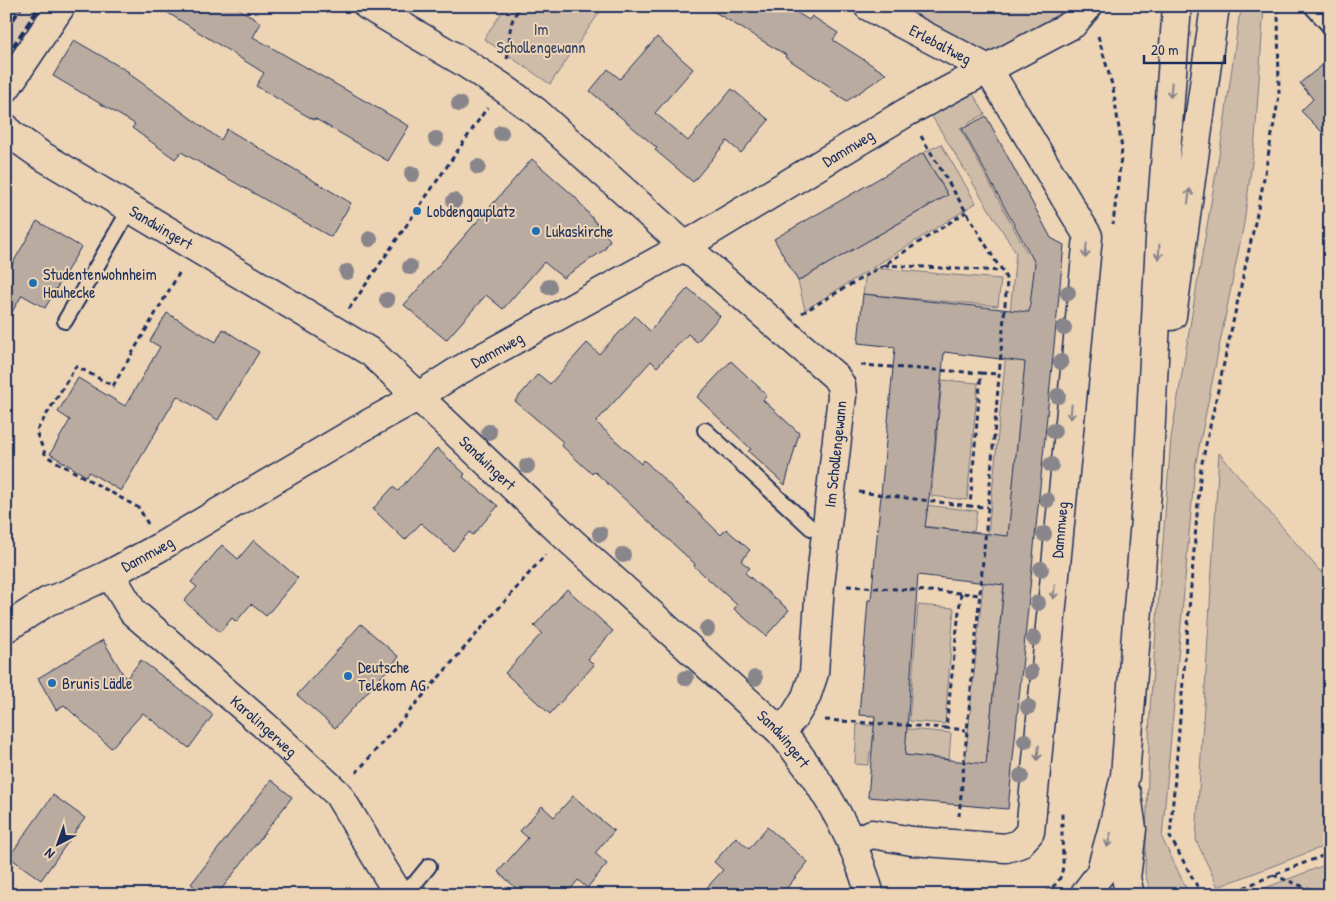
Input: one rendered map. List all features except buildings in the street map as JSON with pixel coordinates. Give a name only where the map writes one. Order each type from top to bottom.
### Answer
[{"type":"street","points":[[6,88],[61,6]]},
{"type":"street","points":[[368,6],[502,86],[535,111],[684,246],[835,376]]},
{"type":"street","name":"Erlebaltweg","points":[[868,6],[988,69]]},
{"type":"street","name":"Dammweg","points":[[6,628],[48,601],[110,574],[160,547],[417,397],[458,371],[684,246],[907,112],[1073,24],[1088,6]]},
{"type":"street","points":[[1085,895],[1100,874],[1124,776],[1148,480],[1160,219],[1177,6]]},
{"type":"street","points":[[1148,480],[1216,6]]},
{"type":"street","points":[[1207,69],[1233,6]]},
{"type":"street","name":"Dammweg","points":[[852,842],[872,834],[912,841],[1006,848],[1019,844],[1030,832],[1088,236],[988,69]]},
{"type":"street","name":"Sandwingert","points":[[7,130],[38,154],[372,353],[563,534],[787,724],[801,757],[852,842],[870,895]]},
{"type":"street","name":"Im Schollengewann","points":[[787,724],[806,696],[814,673],[820,585],[828,530],[842,396],[841,385],[835,376]]},
{"type":"street","name":"Karolingerweg","points":[[110,574],[133,612],[264,725],[338,794],[398,893]]},
{"type":"street","points":[[1124,776],[1132,829],[1126,878],[1130,895]]},
{"type":"street","points":[[1085,895],[1102,892],[1116,895]]},
{"type":"lane","points":[[1311,6],[1330,28]]},
{"type":"lane","points":[[65,321],[130,209]]},
{"type":"lane","points":[[705,430],[811,528],[828,530]]},
{"type":"lane","points":[[398,893],[415,882],[429,866]]},
{"type":"path","points":[[334,330],[502,86],[512,17],[522,6]]},
{"type":"path","points":[[1202,895],[1170,837],[1201,467],[1260,200],[1279,96],[1278,6]]},
{"type":"path","points":[[907,112],[1003,271],[1007,281],[956,844]]},
{"type":"path","points":[[785,332],[802,313],[884,265],[966,212]]},
{"type":"path","points":[[160,547],[139,508],[46,456],[36,432],[76,366],[113,386],[194,248]]},
{"type":"path","points":[[884,265],[1003,271]]},
{"type":"path","points":[[835,376],[854,364],[999,374]]},
{"type":"path","points":[[970,506],[981,372]]},
{"type":"path","points":[[831,489],[988,507]]},
{"type":"path","points":[[338,794],[563,534]]},
{"type":"path","points":[[820,585],[979,595]]},
{"type":"path","points":[[946,728],[961,593]]},
{"type":"path","points":[[787,724],[966,730]]},
{"type":"path","points":[[6,814],[13,818],[6,828]]},
{"type":"path","points":[[1227,895],[1330,853]]},
{"type":"path","points":[[1273,875],[1325,895]]},
{"type":"shaded area","points":[[11,6],[48,6],[6,71],[6,13]]},
{"type":"green space","name":"Im Schollengewann","points":[[506,6],[604,6],[550,84],[484,39]]},
{"type":"green space","points":[[892,6],[1068,6],[1060,24],[989,60]]},
{"type":"green space","points":[[1244,6],[1264,6],[1255,139],[1244,223],[1195,467],[1162,838],[1189,894],[1152,895],[1145,874],[1150,709],[1171,438],[1223,132],[1239,18]]},
{"type":"green space","points":[[971,90],[985,114],[960,128],[1026,251],[1036,255],[982,807],[961,804],[1016,253],[931,115]]},
{"type":"green space","points":[[941,144],[976,203],[872,268],[1001,279],[998,306],[863,294],[866,272],[805,310],[798,281],[948,195],[923,153]]},
{"type":"green space","points":[[942,380],[978,383],[967,500],[931,496]]},
{"type":"green space","points":[[1219,453],[1330,583],[1330,844],[1218,887],[1196,840]]},
{"type":"green space","points":[[881,500],[977,511],[974,532],[879,521]]},
{"type":"green space","points":[[918,605],[954,608],[945,724],[909,721]]},
{"type":"green space","points":[[857,724],[951,733],[949,759],[870,752],[868,765],[855,764]]},
{"type":"green space","points":[[1330,863],[1330,895],[1264,895],[1260,890]]},
{"type":"railway","points":[[6,30],[22,6]]},
{"type":"railway","points":[[6,57],[40,6]]},
{"type":"place","name":"Lobdengauplatz","points":[[417,211]]},
{"type":"place","name":"Lukaskirche","points":[[536,231]]},
{"type":"place","name":"Studentenwohnheim Hauhecke","points":[[33,283]]},
{"type":"place","name":"Deutsche Telekom AG","points":[[348,676]]},
{"type":"place","name":"Brunis Lädle","points":[[52,683]]}]
